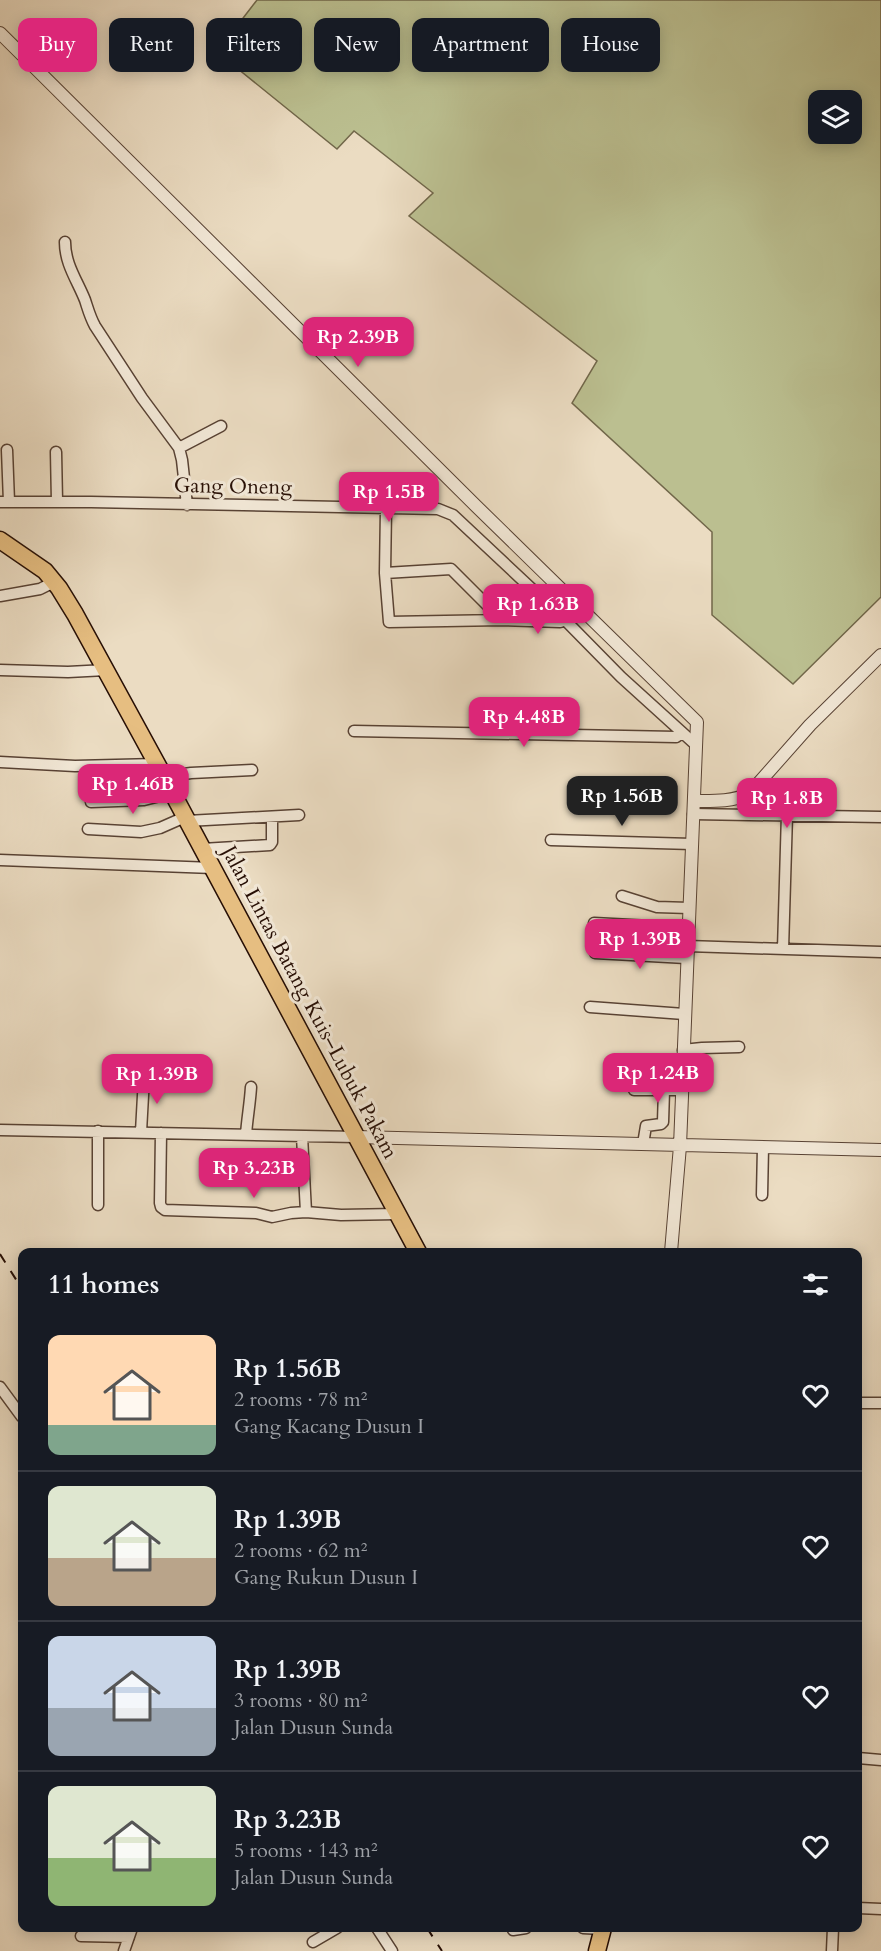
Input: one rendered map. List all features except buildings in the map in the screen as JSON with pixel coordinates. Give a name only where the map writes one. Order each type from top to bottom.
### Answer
[{"type":"highway","name":"Jalan Lintas Batang Kuis–Lubuk Pakam","points":[[0,540],[45,571],[75,614],[416,1248]]},
{"type":"highway","points":[[597,1951],[602,1932]]},
{"type":"street","points":[[0,33],[467,498],[697,722],[680,1146],[671,1248]]},
{"type":"street","points":[[65,242],[65,255],[92,321],[142,398],[179,448],[187,505]]},
{"type":"street","points":[[179,448],[221,426]]},
{"type":"street","points":[[4,502],[7,450]]},
{"type":"street","points":[[56,452],[57,502]]},
{"type":"street","name":"Gang Oneng","points":[[4,502],[438,509],[453,514],[565,620],[621,677],[696,745]]},
{"type":"street","points":[[386,508],[385,573],[389,622],[502,620],[560,622],[565,620]]},
{"type":"street","points":[[385,573],[451,569],[502,620]]},
{"type":"street","points":[[0,596],[40,589],[54,582]]},
{"type":"street","points":[[724,807],[749,794],[810,725],[881,655]]},
{"type":"street","points":[[0,670],[68,672],[106,670]]},
{"type":"street","points":[[354,730],[676,737],[682,733]]},
{"type":"street","points":[[0,762],[191,772],[252,770]]},
{"type":"street","points":[[91,802],[144,800],[172,793]]},
{"type":"street","points":[[693,807],[724,807],[787,814],[881,817]]},
{"type":"street","points":[[783,949],[787,814]]},
{"type":"street","points":[[88,828],[141,832],[186,819],[299,815]]},
{"type":"street","points":[[202,849],[270,845],[272,817]]},
{"type":"street","points":[[551,840],[692,844]]},
{"type":"street","points":[[0,860],[213,868]]},
{"type":"street","points":[[622,896],[657,907],[689,908]]},
{"type":"street","points":[[594,922],[688,928]]},
{"type":"street","points":[[595,953],[783,949],[881,952]]},
{"type":"street","points":[[590,1007],[684,1014]]},
{"type":"street","points":[[683,1050],[739,1047]]},
{"type":"street","points":[[141,1132],[144,1077]]},
{"type":"street","points":[[246,1135],[251,1088]]},
{"type":"street","points":[[634,1090],[682,1090]]},
{"type":"street","points":[[643,1144],[646,1125],[663,1122],[664,1090]]},
{"type":"street","points":[[664,1109],[681,1110]]},
{"type":"street","points":[[0,1130],[881,1150]]},
{"type":"street","points":[[98,1131],[98,1205]]},
{"type":"street","points":[[161,1133],[160,1203],[162,1209],[256,1213],[272,1217],[306,1212],[341,1215],[397,1214]]},
{"type":"street","points":[[302,1136],[306,1212]]},
{"type":"street","points":[[762,1195],[763,1147]]},
{"type":"street","points":[[0,1387],[18,1412]]},
{"type":"street","points":[[862,1402],[881,1403]]},
{"type":"street","points":[[862,1758],[881,1760]]},
{"type":"street","points":[[862,1908],[881,1909]]},
{"type":"street","points":[[81,1936],[130,1932],[124,1951]]},
{"type":"street","points":[[313,1942],[330,1932]]},
{"type":"street","points":[[380,1932],[392,1951]]},
{"type":"street","points":[[832,1951],[833,1932]]},
{"type":"green space","points":[[257,0],[881,0],[881,597],[793,684],[712,615],[712,532],[572,403],[597,361],[409,216],[433,193],[354,131],[337,149],[242,72],[302,72],[302,18],[243,18]]},
{"type":"railway","points":[[0,1254],[18,1283]]},
{"type":"railway","points":[[430,1932],[442,1951]]}]
